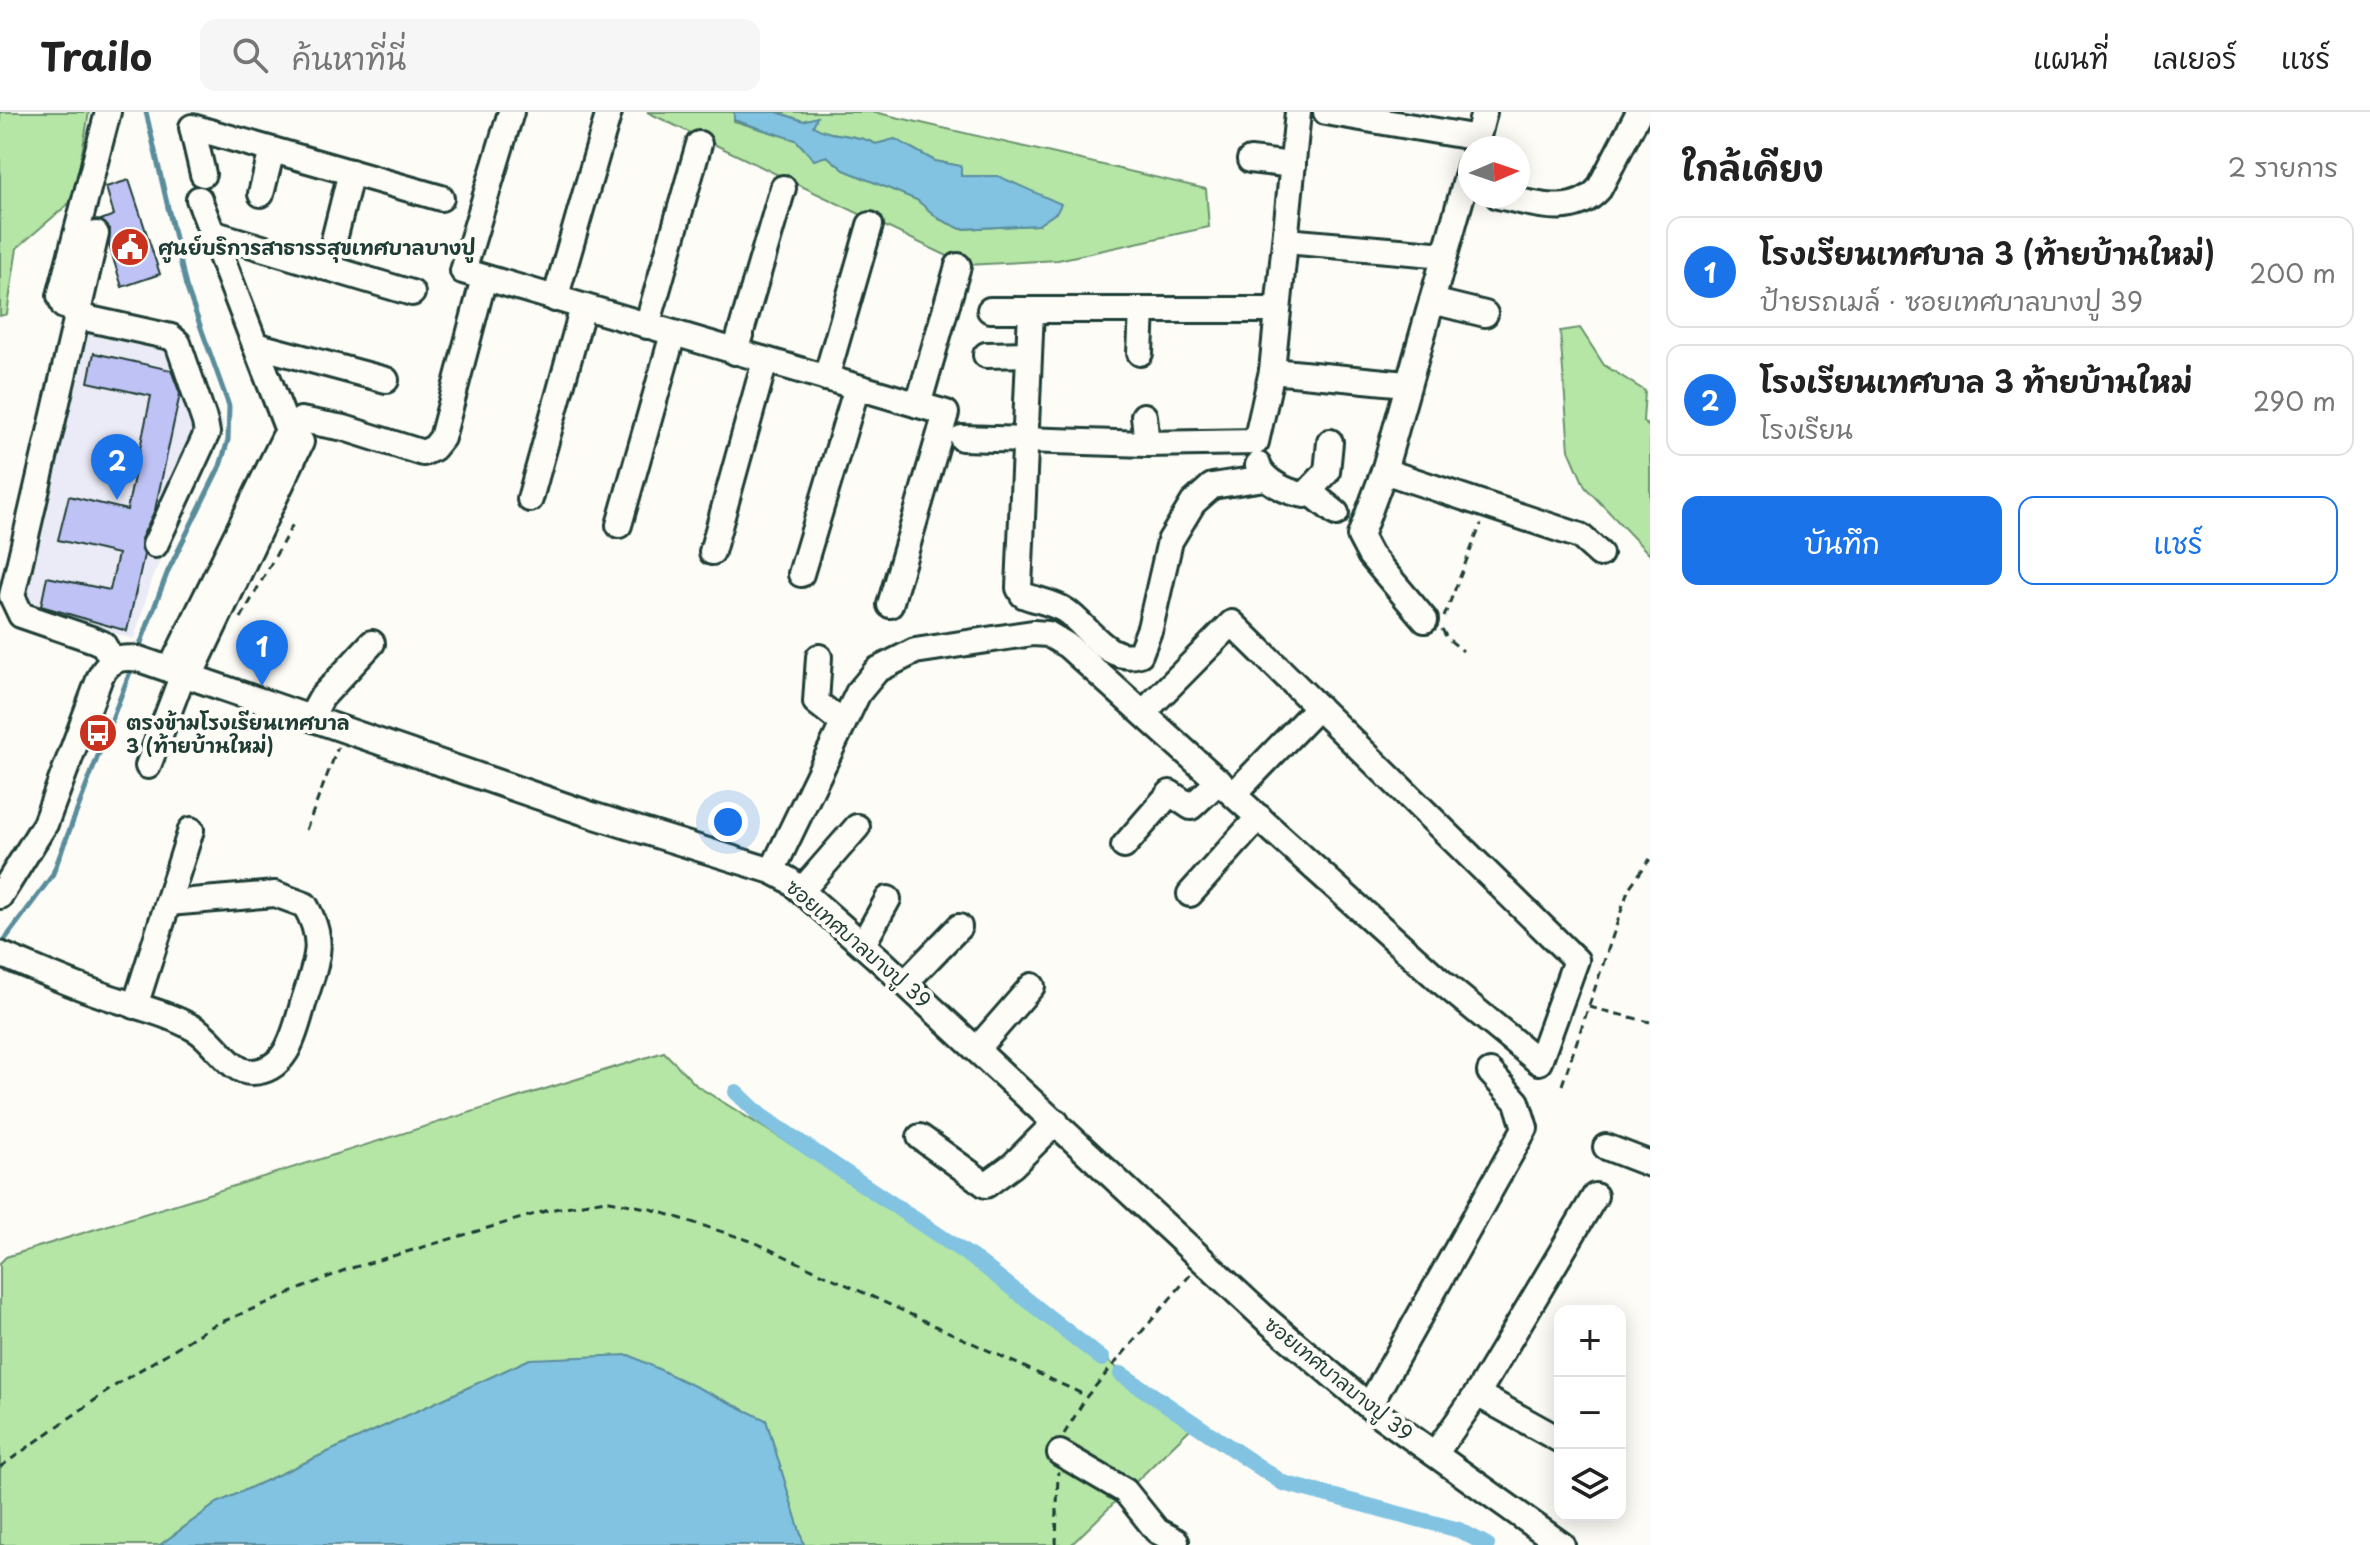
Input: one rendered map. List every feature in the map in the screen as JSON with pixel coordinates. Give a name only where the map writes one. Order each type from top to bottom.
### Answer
[{"type":"street","points":[[108,112],[60,296],[64,306],[77,313],[171,337],[178,343],[207,433],[155,545]]},
{"type":"street","points":[[511,112],[463,271],[946,413],[890,605]]},
{"type":"street","points":[[555,299],[609,112]]},
{"type":"street","points":[[1298,112],[1272,371],[1256,442],[1259,471],[1265,478],[1300,495],[1310,492],[1327,472],[1330,442]]},
{"type":"street","points":[[1326,112],[1458,139]]},
{"type":"street","points":[[1478,136],[1484,112]]},
{"type":"street","points":[[1530,203],[1573,207],[1590,199],[1599,189],[1639,112]]},
{"type":"street","points":[[203,174],[192,127],[441,198]]},
{"type":"street","points":[[647,326],[699,144]]},
{"type":"street","points":[[261,194],[272,150]]},
{"type":"street","points":[[1250,160],[1293,165]]},
{"type":"street","points":[[327,268],[351,172]]},
{"type":"street","points":[[735,352],[783,188]]},
{"type":"street","points":[[199,199],[289,433]]},
{"type":"street","points":[[1425,620],[1360,538],[1384,471],[1406,384],[1460,208]]},
{"type":"street","points":[[826,378],[870,225]]},
{"type":"street","points":[[212,233],[412,293]]},
{"type":"street","points":[[0,896],[45,824],[100,677],[113,661],[103,644],[21,615],[7,598],[96,234]]},
{"type":"street","points":[[1286,241],[1445,255]]},
{"type":"street","points":[[918,405],[958,266]]},
{"type":"street","points":[[148,766],[181,673],[289,433],[301,420],[316,421],[423,453],[434,448],[442,438],[484,278]]},
{"type":"street","points":[[1432,301],[1485,314]]},
{"type":"street","points":[[530,499],[583,307]]},
{"type":"street","points":[[990,310],[1277,310]]},
{"type":"street","points":[[1031,310],[1020,593],[1068,613],[1094,639],[1128,657],[1144,650],[1170,541],[1193,503],[1212,486],[1265,478]]},
{"type":"street","points":[[1140,353],[1142,310]]},
{"type":"street","points":[[619,525],[673,334]]},
{"type":"street","points":[[255,345],[386,380]]},
{"type":"street","points":[[986,355],[1028,354]]},
{"type":"street","points":[[712,552],[765,361]]},
{"type":"street","points":[[1272,371],[1406,384]]},
{"type":"street","points":[[801,574],[857,387]]},
{"type":"street","points":[[1144,416],[1147,444]]},
{"type":"street","points":[[181,673],[299,445],[316,421]]},
{"type":"street","points":[[962,438],[1147,444],[1256,442]]},
{"type":"street","points":[[1384,471],[1580,536],[1600,554]]},
{"type":"street","points":[[1310,492],[1336,513]]},
{"type":"street","points":[[772,871],[843,723],[877,670],[898,656],[933,647],[980,644],[1033,633],[1059,639],[1438,979],[1539,1062],[1576,960],[1232,623],[1143,713]]},
{"type":"street","points":[[311,717],[322,697],[372,643]]},
{"type":"street","points":[[819,657],[816,702],[843,723]]},
{"type":"street","name":"ซอยเทศบาลบางปู 39","points":[[113,661],[129,658],[181,673],[592,815],[772,871],[803,889],[1267,1320],[1369,1406],[1562,1545]]},
{"type":"street","points":[[1124,846],[1170,793],[1191,807],[1226,787],[1318,707]]},
{"type":"street","points":[[1190,894],[1259,817]]},
{"type":"street","points":[[803,889],[857,827]]},
{"type":"street","points":[[135,1006],[191,830]]},
{"type":"street","points":[[1,955],[198,1030],[247,1072],[263,1070],[289,1051],[319,953],[318,927],[305,905],[275,894],[168,903]]},
{"type":"street","points":[[863,944],[888,899]]},
{"type":"street","points":[[905,983],[959,927]]},
{"type":"street","points":[[977,1049],[1032,986]]},
{"type":"street","points":[[1369,1406],[1525,1128],[1517,1102],[1490,1072]]},
{"type":"street","points":[[920,1137],[986,1185],[1013,1165],[1056,1122]]},
{"type":"street","points":[[1606,1147],[1650,1164]]},
{"type":"street","points":[[1435,1454],[1477,1394],[1595,1196]]},
{"type":"street","points":[[1477,1394],[1554,1437]]},
{"type":"street","points":[[1060,1453],[1125,1491],[1157,1531],[1176,1541]]},
{"type":"path","points":[[1463,651],[1447,638],[1442,630],[1443,619],[1489,505]]},
{"type":"path","points":[[235,629],[293,524]]},
{"type":"path","points":[[306,830],[344,728]]},
{"type":"path","points":[[1562,1085],[1629,888],[1650,859]]},
{"type":"path","points":[[1589,1007],[1650,1022]]},
{"type":"path","points":[[0,1467],[119,1383],[210,1327],[345,1270],[549,1210],[605,1200],[651,1209],[754,1242],[1087,1396]]},
{"type":"path","points":[[1056,1545],[1060,1453],[1071,1419],[1204,1259]]},
{"type":"shaded area","points":[[88,312],[185,333],[224,425],[153,576],[134,639],[22,607]]},
{"type":"green space","points":[[0,112],[89,112],[74,199],[17,248],[7,314],[0,316]]},
{"type":"green space","points":[[647,112],[734,112],[734,121],[796,140],[814,159],[827,156],[844,170],[917,200],[939,219],[961,229],[1038,225],[961,176],[960,166],[935,161],[895,139],[876,144],[821,130],[813,126],[816,118],[803,121],[777,112],[874,112],[1206,189],[1209,227],[1058,260],[966,265]]},
{"type":"green space","points":[[1580,328],[1604,365],[1645,391],[1643,421],[1650,428],[1650,555],[1585,487],[1569,450],[1560,331]]},
{"type":"green space","points":[[664,1052],[697,1086],[948,1242],[1194,1425],[1071,1545],[804,1545],[766,1420],[530,1359],[217,1503],[160,1545],[0,1545],[0,1263],[6,1257]]},
{"type":"water","points":[[734,112],[777,112],[803,121],[817,117],[813,126],[820,130],[876,144],[895,139],[935,161],[961,166],[961,176],[998,176],[1061,204],[1057,212],[1038,225],[961,229],[939,219],[917,200],[844,170],[827,156],[814,160],[796,140],[734,120]]},
{"type":"water","points":[[629,1355],[766,1420],[804,1545],[160,1545],[217,1503],[530,1359]]},
{"type":"building","name":"ศูนย์บริการสาธารรสุขเทศบาลบางปู","points":[[129,180],[160,274],[122,287],[109,245],[110,229],[101,220],[114,215],[106,187]]},
{"type":"building","points":[[94,353],[171,370],[180,394],[155,510],[141,539],[144,555],[127,631],[41,606],[47,577],[110,590],[118,554],[58,540],[69,496],[127,510],[151,396],[88,382]]},
{"type":"waterway","points":[[140,645],[168,571],[220,466],[228,440],[229,406],[186,286],[146,112]]},
{"type":"waterway","points":[[0,946],[52,876],[130,672]]},
{"type":"waterway","points":[[736,1092],[761,1116],[980,1263],[1102,1359]]},
{"type":"waterway","points":[[1121,1374],[1283,1483],[1459,1530],[1487,1545]]},
{"type":"place","name":"ศูนย์บริการสาธารรสุขเทศบาลบางปู","points":[[130,247]]},
{"type":"place","name":"โรงเรียนเทศบาล 3 ท้ายบ้านใหม่","points":[[117,500]]},
{"type":"place","name":"โรงเรียนเทศบาล 3 (ท้ายบ้านใหม่)","points":[[262,686]]},
{"type":"place","name":"ตรงข้ามโรงเรียนเทศบาล 3 (ท้ายบ้านใหม่)","points":[[98,733]]}]
